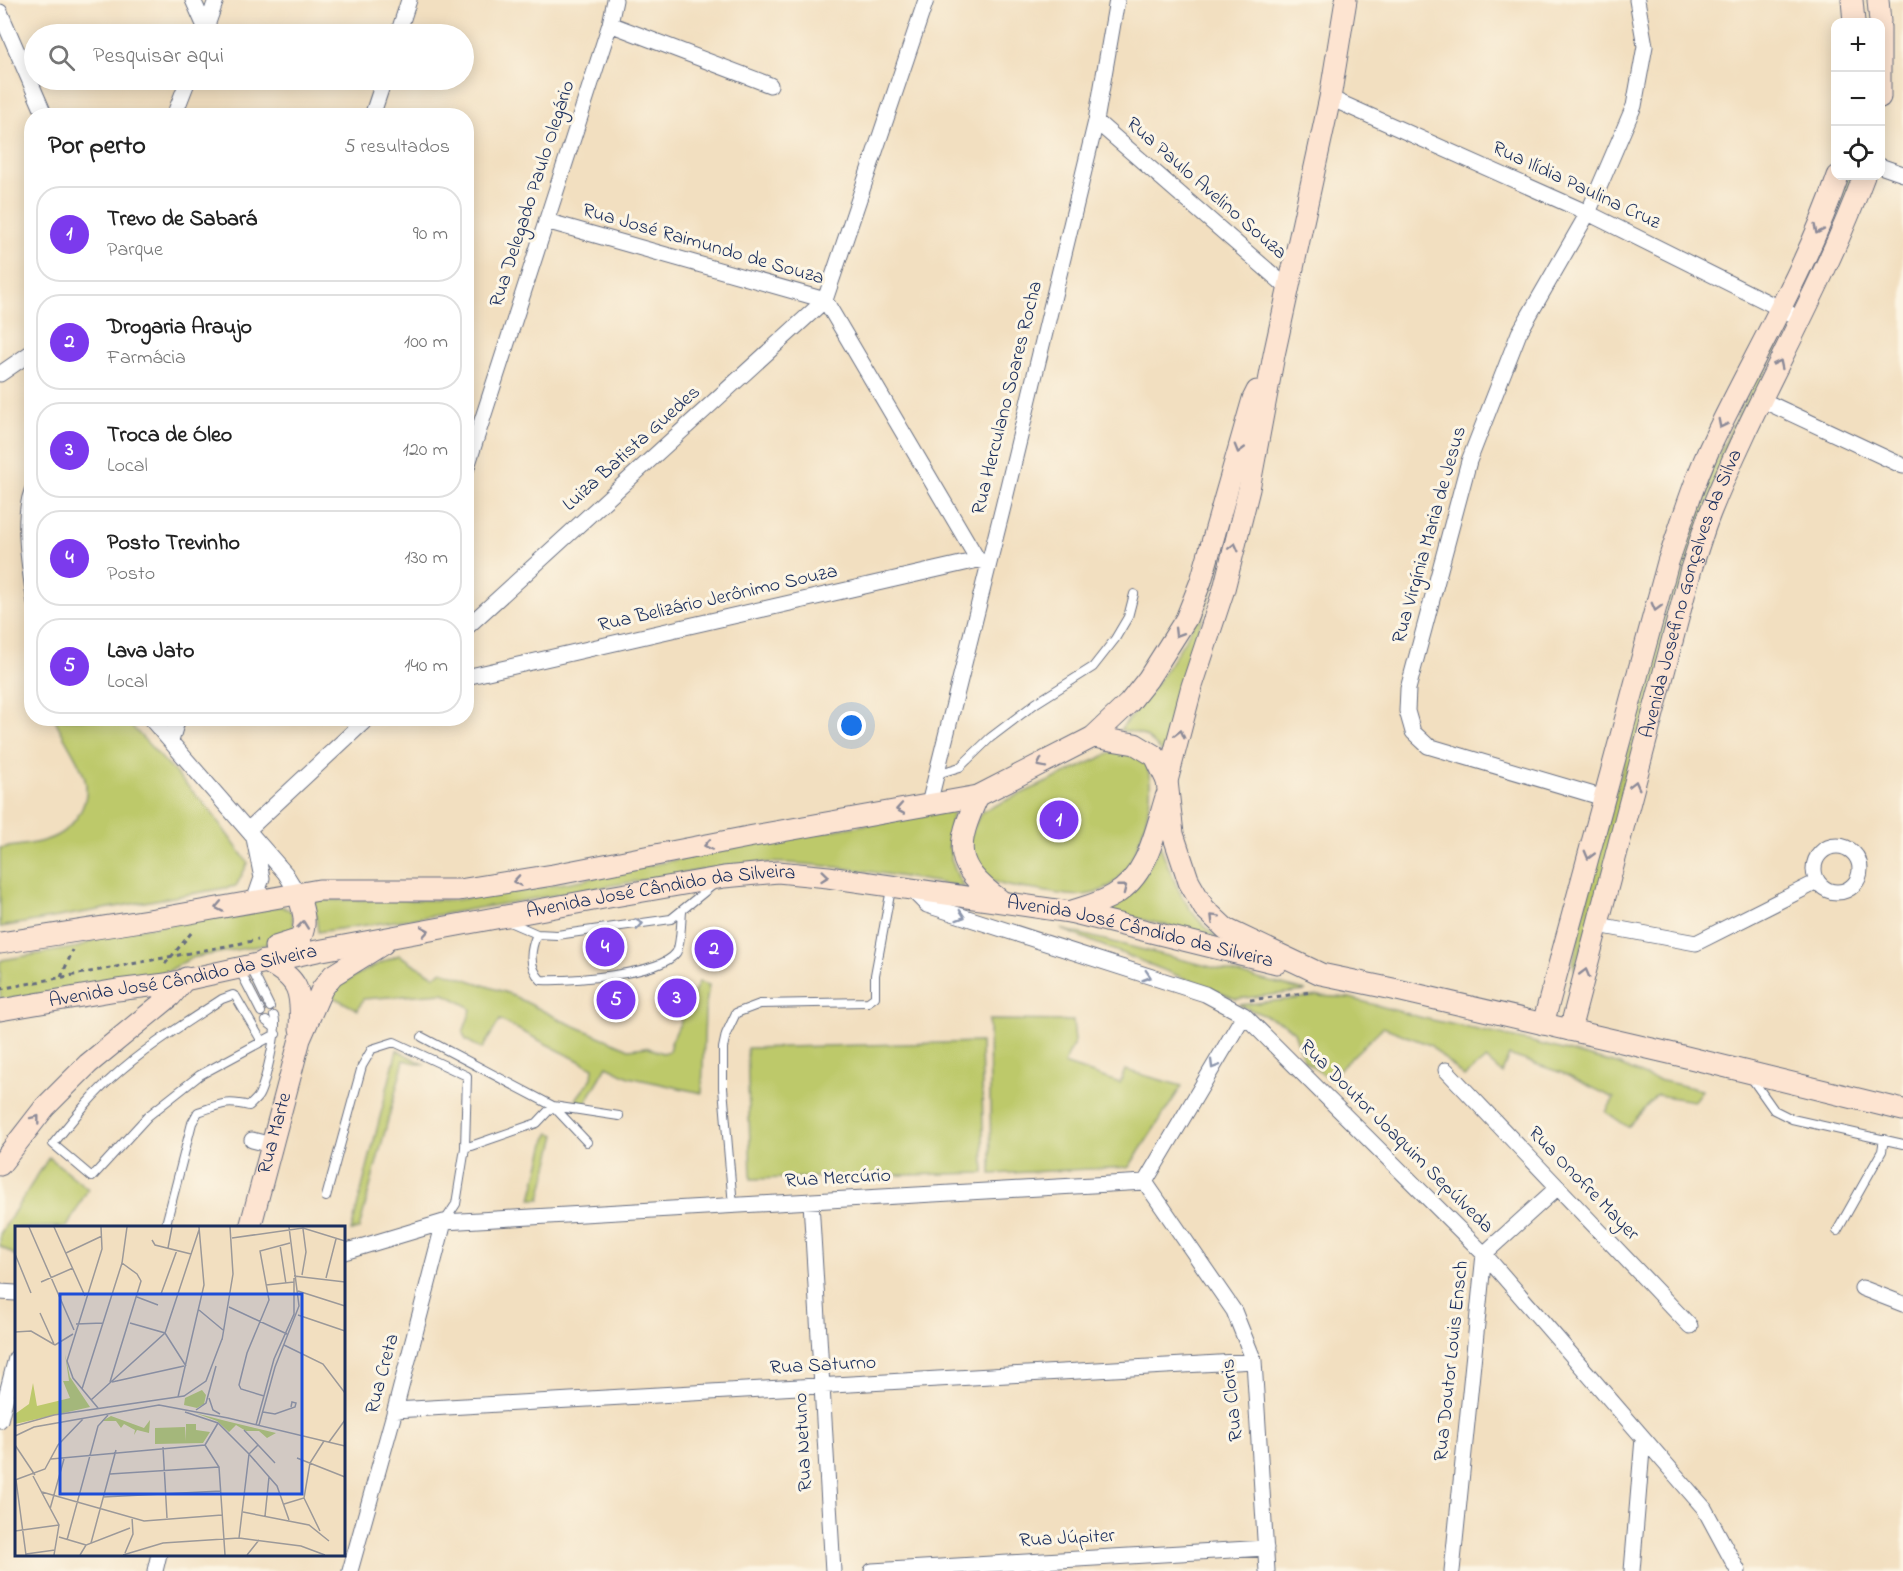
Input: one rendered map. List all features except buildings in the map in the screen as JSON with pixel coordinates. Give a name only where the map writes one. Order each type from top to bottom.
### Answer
[{"type":"main road","points":[[1070,912],[1114,895],[1134,879],[1146,857],[1168,786],[1192,686],[1224,589],[1249,489],[1330,98],[1346,0]]},
{"type":"main road","points":[[1852,0],[1854,18]]},
{"type":"main road","points":[[1878,0],[1879,18]]},
{"type":"main road","name":"Avenida Josefino Gonçalves da Silva","points":[[1543,1024],[1668,562],[1712,443],[1823,219],[1837,180]]},
{"type":"main road","name":"Avenida Josefino Gonçalves da Silva","points":[[1570,1030],[1691,569],[1710,513],[1845,228],[1863,180]]},
{"type":"main road","name":"Avenida José Cândido da Silveira","points":[[0,943],[319,890],[459,890],[553,875],[978,796],[1094,737],[1129,703],[1148,680],[1186,618],[1201,581],[1253,399],[1275,355]]},
{"type":"main road","points":[[1094,737],[1135,744],[1155,756],[1168,786],[1173,834],[1189,882],[1204,908],[1226,929],[1318,983],[1393,988],[1903,1110]]},
{"type":"main road","points":[[978,796],[966,822],[961,844],[964,864],[978,884],[1001,901]]},
{"type":"main road","name":"Avenida José Cândido da Silveira","points":[[0,1010],[117,990],[175,983],[395,936],[724,877],[778,872],[828,876],[1070,912],[1318,983]]},
{"type":"main road","points":[[0,1165],[45,1107],[87,1064],[171,996],[175,983],[207,960],[286,945],[300,939],[305,923],[304,910],[298,894]]},
{"type":"main road","points":[[0,956],[67,944],[79,930]]},
{"type":"main road","name":"Rua Marte","points":[[250,1226],[262,1143],[300,1039],[322,988],[333,975],[395,936]]},
{"type":"main road","name":"Rua Marte","points":[[251,965],[282,970],[291,978],[301,1005],[300,1039]]},
{"type":"street","points":[[193,0],[202,24]]},
{"type":"street","points":[[208,24],[216,0]]},
{"type":"street","points":[[401,24],[409,0]]},
{"type":"street","name":"Rua Delegado Paulo Olegário","points":[[474,445],[610,24],[615,0]]},
{"type":"street","points":[[825,300],[926,0]]},
{"type":"street","name":"Rua Herculano Soares Rocha","points":[[929,804],[984,562],[1096,122],[1117,0]]},
{"type":"street","name":"Rua Virgínia Maria de Jesus","points":[[1604,798],[1428,746],[1413,732],[1407,711],[1408,689],[1468,461],[1519,333],[1588,213],[1634,106],[1645,46],[1637,0]]},
{"type":"street","points":[[0,12],[24,67]]},
{"type":"street","points":[[610,24],[770,85]]},
{"type":"street","points":[[34,90],[42,108]]},
{"type":"street","points":[[177,108],[184,90]]},
{"type":"street","points":[[375,108],[381,90]]},
{"type":"street","name":"Rua Ilídia Paulina Cruz","points":[[1330,98],[1588,213],[1801,319]]},
{"type":"street","name":"Rua Paulo Avelino Souza","points":[[1096,122],[1289,289]]},
{"type":"street","points":[[1885,167],[1903,174]]},
{"type":"street","name":"Rua José Raimundo de Souza","points":[[546,221],[825,300],[984,562]]},
{"type":"street","name":"Luiza Batista Guedes","points":[[474,621],[825,300]]},
{"type":"street","points":[[0,374],[24,358]]},
{"type":"street","points":[[1762,400],[1903,466]]},
{"type":"street","name":"Rua Belizário Jerônimo Souza","points":[[474,675],[984,562]]},
{"type":"street","points":[[157,726],[251,832],[285,873],[298,894]]},
{"type":"street","points":[[171,741],[176,726]]},
{"type":"street","points":[[251,832],[360,726]]},
{"type":"street","points":[[251,832],[262,878],[254,901]]},
{"type":"street","points":[[1598,925],[1695,943],[1817,882]]},
{"type":"street","name":"Rua Doutor Joaquim Sepúlveda","points":[[901,888],[927,905],[1205,994],[1244,1015],[1484,1254],[1704,1508],[1738,1571]]},
{"type":"street","points":[[1144,1182],[1244,1015]]},
{"type":"street","name":"Rua Onofre Mayer","points":[[1446,1070],[1690,1326]]},
{"type":"street","name":"Rua Mercúrio","points":[[345,1252],[444,1222],[1144,1182]]},
{"type":"street","name":"Rua Cloris","points":[[1144,1182],[1234,1311],[1254,1361],[1267,1571]]},
{"type":"street","name":"Rua Doutor Louis Ensch","points":[[1452,1571],[1484,1254],[1558,1186]]},
{"type":"street","name":"Rua Netuno","points":[[811,1202],[833,1571]]},
{"type":"street","name":"Rua Creta","points":[[350,1571],[444,1222]]},
{"type":"street","points":[[1862,1288],[1903,1304]]},
{"type":"street","points":[[0,1292],[15,1293]]},
{"type":"street","name":"Rua Saturno","points":[[395,1410],[1254,1361]]},
{"type":"street","points":[[0,1420],[15,1362]]},
{"type":"street","points":[[1632,1571],[1643,1438]]},
{"type":"street","name":"Rua Júpiter","points":[[872,1571],[1266,1548]]},
{"type":"street","points":[[155,1571],[159,1556]]},
{"type":"lane","points":[[24,516],[22,532],[24,547]]},
{"type":"lane","points":[[937,774],[960,767],[990,738],[1036,703],[1093,667],[1115,639],[1128,617],[1134,594]]},
{"type":"lane","points":[[501,917],[537,934],[557,935],[671,919],[724,877]]},
{"type":"lane","points":[[732,1206],[723,1088],[723,1048],[726,1034],[736,1013],[760,1004],[849,1004],[868,1002],[875,997],[875,975],[901,888]]},
{"type":"lane","points":[[537,934],[531,948],[534,973],[541,980],[564,981],[646,969],[667,962],[678,951],[682,912]]},
{"type":"lane","points":[[251,965],[270,1007]]},
{"type":"lane","points":[[251,965],[261,1012]]},
{"type":"lane","points":[[261,1040],[236,997],[233,995],[222,999],[161,1038],[111,1078],[53,1144],[92,1177],[148,1116],[200,1075],[261,1040],[275,1031]]},
{"type":"lane","points":[[165,1226],[192,1123],[198,1112],[219,1104],[233,1102],[249,1106],[259,1097],[275,1031],[274,1016]]},
{"type":"lane","points":[[266,1021],[275,1031]]},
{"type":"lane","points":[[422,1037],[553,1106],[587,1142]]},
{"type":"lane","points":[[326,1197],[362,1066],[372,1049],[394,1042],[467,1076],[465,1148],[456,1204],[444,1222]]},
{"type":"lane","points":[[1747,1073],[1774,1110],[1792,1119],[1903,1144]]},
{"type":"lane","points":[[553,1106],[619,1116]]},
{"type":"lane","points":[[465,1148],[537,1123],[553,1106]]},
{"type":"lane","points":[[1837,1231],[1882,1151],[1884,1139]]},
{"type":"path","points":[[175,983],[156,974],[210,909]]},
{"type":"path","points":[[55,1002],[61,977],[79,930]]},
{"type":"path","points":[[0,989],[264,938]]},
{"type":"path","points":[[1222,1004],[1318,983]]},
{"type":"green space","points":[[1848,180],[1854,180],[1803,294],[1799,295],[1798,294],[1837,211]]},
{"type":"green space","points":[[1780,327],[1786,330],[1746,412],[1575,970],[1573,962],[1584,909],[1675,573],[1704,486]]},
{"type":"green space","points":[[1257,406],[1224,549],[1171,716],[1164,755],[1145,736],[1120,730],[1159,680],[1192,627]]},
{"type":"green space","points":[[58,726],[132,726],[209,809],[248,863],[236,886],[0,927],[0,848],[35,843],[64,831],[78,816],[86,797],[84,776]]},
{"type":"green space","points":[[1115,751],[1131,752],[1144,762],[1149,775],[1150,793],[1148,813],[1135,851],[1128,867],[1115,882],[1089,894],[1063,895],[1002,884],[989,879],[979,870],[968,840],[981,812]]},
{"type":"green space","points":[[954,810],[949,840],[951,859],[964,887],[827,866],[743,863],[438,915],[318,932],[314,900],[454,900],[520,891],[744,845]]},
{"type":"green space","points":[[1160,845],[1182,896],[1197,918],[1218,938],[1107,911],[1127,897],[1140,883]]},
{"type":"green space","points":[[281,906],[291,911],[294,925],[292,937],[275,943],[191,958],[165,973],[5,1000],[0,998],[0,962],[2,960],[79,947],[106,934]]},
{"type":"green space","points":[[1061,929],[1306,991],[1236,999]]},
{"type":"green space","points":[[399,955],[434,976],[442,971],[510,994],[563,1021],[629,1049],[646,1047],[663,1053],[669,1051],[699,982],[709,985],[705,1011],[702,1093],[629,1077],[607,1066],[585,1104],[576,1099],[592,1078],[593,1068],[500,1020],[482,1049],[466,1040],[463,1033],[471,1010],[468,1006],[443,993],[363,999],[358,1010],[329,995],[371,967]]},
{"type":"green space","points":[[1319,996],[1350,998],[1423,1018],[1528,1041],[1617,1064],[1650,1078],[1702,1090],[1694,1101],[1657,1095],[1628,1127],[1606,1112],[1614,1098],[1562,1073],[1509,1055],[1502,1073],[1486,1059],[1464,1077],[1430,1045],[1383,1027],[1329,1079],[1304,1060],[1294,1032],[1283,1023],[1239,1005]]},
{"type":"green space","points":[[989,1020],[1073,1021],[1075,1041],[1064,1064],[1120,1083],[1125,1070],[1182,1086],[1129,1167],[991,1174]]},
{"type":"green space","points":[[981,1042],[984,1173],[751,1179],[747,1048]]},
{"type":"green space","points":[[397,1050],[425,1065],[404,1060],[359,1229],[351,1231]]},
{"type":"green space","points":[[550,1133],[556,1135],[540,1199],[531,1199],[546,1139]]},
{"type":"green space","points":[[49,1157],[88,1189],[68,1226],[15,1226],[15,1255],[0,1246],[0,1234]]},
{"type":"place","name":"Trevo de Sabará","points":[[1059,820]]},
{"type":"place","name":"Posto Trevinho","points":[[605,947]]},
{"type":"place","name":"Drogaria Araujo","points":[[714,949]]},
{"type":"place","name":"Troca de Óleo","points":[[677,998]]},
{"type":"place","name":"Lava Jato","points":[[616,1000]]}]
